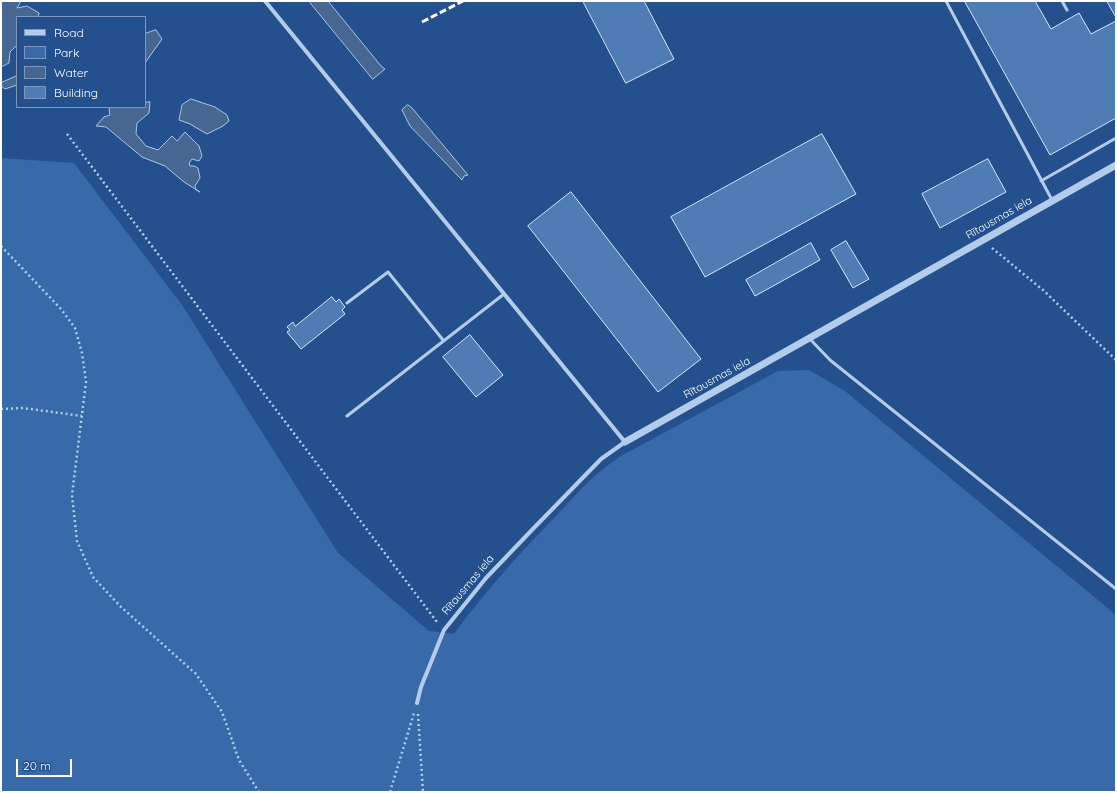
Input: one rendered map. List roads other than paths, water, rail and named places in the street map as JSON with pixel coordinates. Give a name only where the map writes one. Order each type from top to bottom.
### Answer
[{"type":"street","points":[[265,1],[625,442]]},
{"type":"street","name":"Rītausmas iela","points":[[417,703],[421,687],[444,630],[486,578],[601,459],[625,442],[1116,165]]},
{"type":"lane","points":[[945,1],[1052,200]]},
{"type":"lane","points":[[1062,1],[1067,10]]},
{"type":"lane","points":[[1042,181],[1116,138]]},
{"type":"lane","points":[[347,303],[388,272],[443,340]]},
{"type":"lane","points":[[347,416],[504,294]]},
{"type":"lane","points":[[810,339],[830,360],[1116,589]]},
{"type":"water","points":[[1,1],[21,1],[17,8],[27,6],[39,13],[38,16],[16,16],[16,46],[10,52],[9,63],[1,67]]},
{"type":"water","points":[[309,1],[328,1],[385,69],[373,79]]},
{"type":"water","points":[[156,30],[162,39],[146,62],[146,34]]},
{"type":"water","points":[[16,76],[16,85],[5,89],[1,86],[1,83]]},
{"type":"water","points":[[191,99],[215,107],[227,115],[229,121],[223,126],[207,134],[190,124],[179,120],[182,105]]},
{"type":"water","points":[[150,102],[149,113],[137,123],[136,134],[146,146],[158,150],[172,136],[177,141],[185,132],[199,146],[202,156],[199,161],[192,159],[189,163],[190,166],[198,168],[200,178],[195,186],[196,189],[184,182],[165,166],[142,157],[106,127],[96,126],[104,117],[110,115],[110,108],[146,108],[146,103]]},
{"type":"water","points":[[408,105],[468,175],[464,176],[462,180],[410,126],[402,110]]},
{"type":"railway","points":[[422,22],[463,1]]}]
